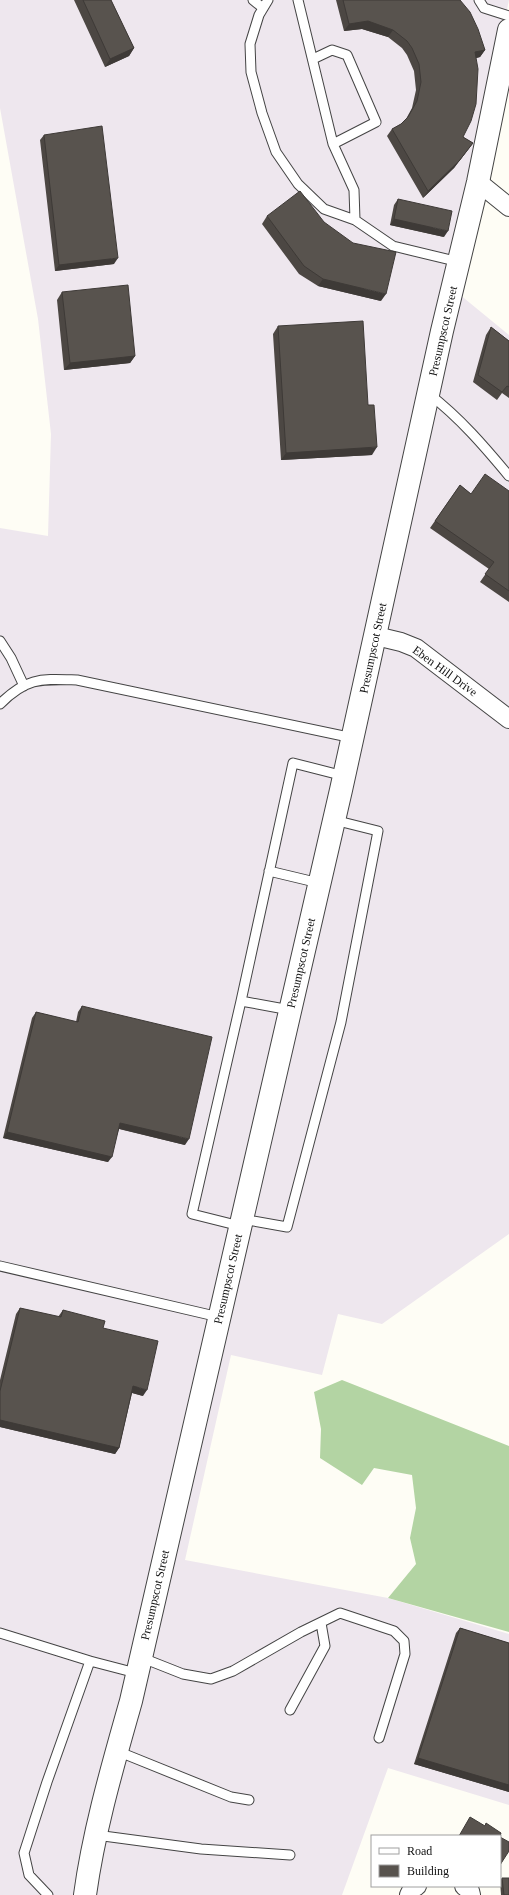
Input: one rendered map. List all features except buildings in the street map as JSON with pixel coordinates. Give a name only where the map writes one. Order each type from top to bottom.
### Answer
[{"type":"street","name":"Presumpscot Street","points":[[85,1895],[96,1835],[131,1701],[138,1665],[353,738],[429,394],[478,182],[509,30]]},
{"type":"street","points":[[478,182],[509,206]]},
{"type":"street","name":"Eben Hill Drive","points":[[376,636],[401,642],[416,648],[509,718]]},
{"type":"street","points":[[409,1895],[412,1889],[415,1887]]},
{"type":"street","points":[[466,1887],[470,1890],[471,1895]]},
{"type":"lane","points":[[253,0],[263,8]]},
{"type":"lane","points":[[268,0],[259,15],[250,44],[251,72],[262,112],[276,152],[298,184],[324,209],[355,220],[393,246],[459,262]]},
{"type":"lane","points":[[298,0],[333,144],[354,190],[355,220]]},
{"type":"lane","points":[[479,0],[484,8],[509,16]]},
{"type":"lane","points":[[313,59],[332,50],[347,55],[376,122],[333,144]]},
{"type":"lane","points":[[429,394],[468,428],[509,476]]},
{"type":"lane","points":[[0,641],[11,658],[24,686]]},
{"type":"lane","points":[[0,704],[15,689],[43,679],[77,680],[353,738]]},
{"type":"lane","points":[[334,820],[378,831],[341,1022],[287,1227],[241,1223],[192,1214],[241,1001],[293,763],[344,776]]},
{"type":"lane","points":[[269,871],[319,883]]},
{"type":"lane","points":[[241,1001],[290,1010]]},
{"type":"lane","points":[[0,1266],[219,1317]]},
{"type":"lane","points":[[0,1633],[90,1661],[138,1665],[211,1679],[233,1671],[340,1613],[394,1631],[404,1641],[405,1654],[378,1738]]},
{"type":"lane","points":[[290,1710],[325,1646],[321,1622]]},
{"type":"lane","points":[[48,1895],[28,1874],[24,1853],[47,1782],[90,1661]]},
{"type":"lane","points":[[117,1751],[231,1797],[249,1800]]},
{"type":"lane","points":[[96,1835],[201,1849],[290,1856]]},
{"type":"shaded area","points":[[0,0],[509,0],[448,285],[509,335],[509,1234],[382,1324],[338,1314],[322,1375],[231,1355],[185,1560],[388,1598],[509,1634],[509,1805],[388,1768],[342,1895],[0,1895],[0,528],[48,536],[51,434],[38,319],[0,108]]},
{"type":"green space","points":[[342,1380],[509,1446],[509,1632],[388,1598],[416,1564],[410,1538],[416,1508],[412,1475],[374,1468],[362,1485],[320,1458],[321,1429],[314,1392]]}]
